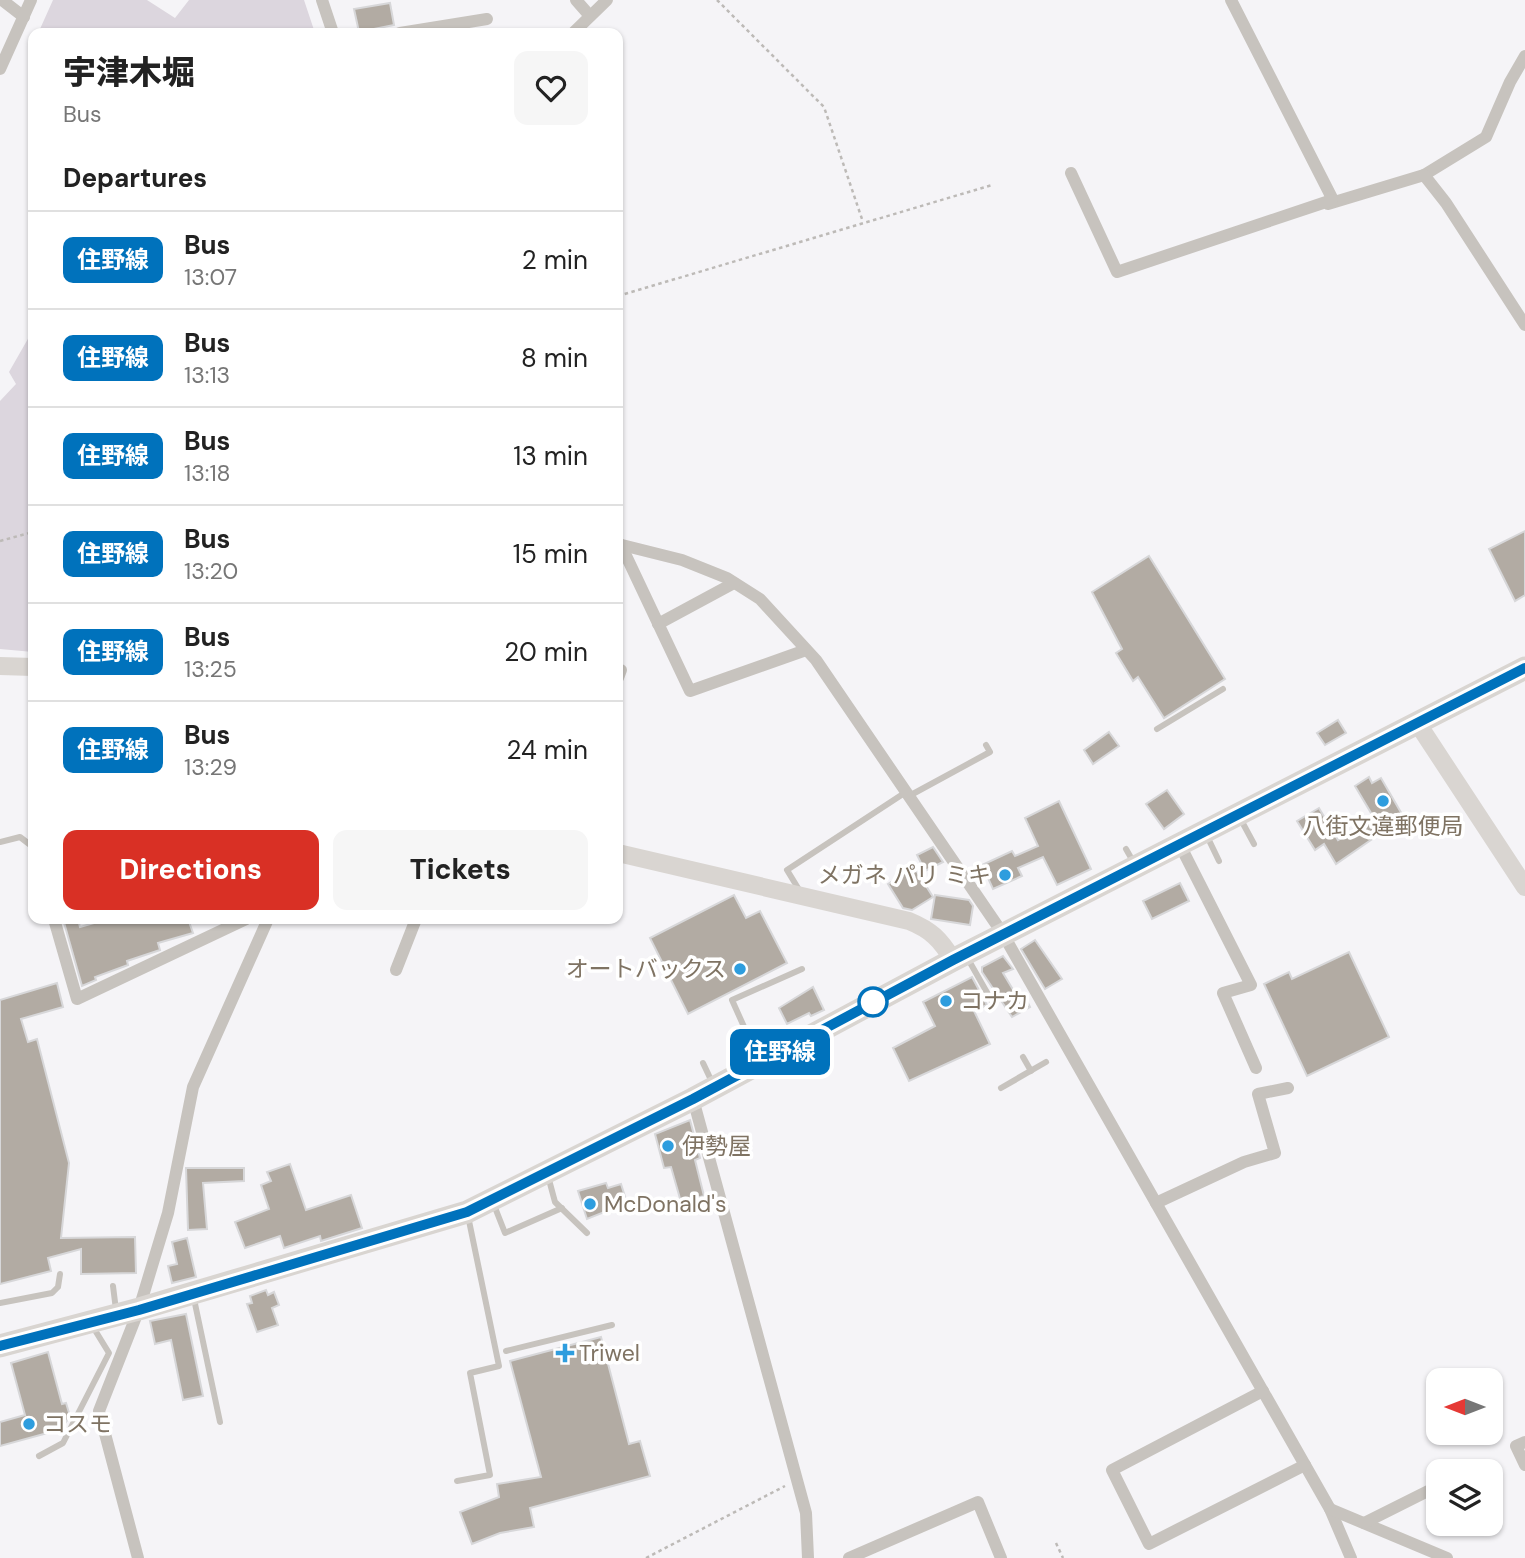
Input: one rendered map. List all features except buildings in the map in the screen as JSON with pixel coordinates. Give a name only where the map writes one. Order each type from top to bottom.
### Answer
[{"type":"highway","points":[[0,1346],[139,1310],[467,1212],[693,1099],[1003,934],[1131,858],[1180,845],[1284,785],[1418,724],[1525,668]]},
{"type":"street","points":[[2,0],[24,17]]},
{"type":"street","points":[[0,69],[31,0]]},
{"type":"street","points":[[321,0],[331,28]]},
{"type":"street","points":[[576,0],[590,16]]},
{"type":"street","points":[[578,28],[607,0]]},
{"type":"street","points":[[1231,0],[1333,200]]},
{"type":"street","points":[[431,28],[487,19]]},
{"type":"street","points":[[1333,200],[1328,204],[1424,175],[1486,137],[1510,82],[1525,56]]},
{"type":"street","points":[[1071,173],[1117,272],[1333,200]]},
{"type":"street","points":[[1424,175],[1446,203],[1525,325]]},
{"type":"street","points":[[623,546],[682,560],[734,583],[760,598],[806,650],[1003,934],[1330,1509],[1351,1558]]},
{"type":"street","points":[[623,553],[690,691],[806,650]]},
{"type":"street","points":[[658,624],[734,583]]},
{"type":"street","points":[[0,666],[28,667]]},
{"type":"street","points":[[1418,724],[1525,887]]},
{"type":"street","points":[[1180,845],[1251,985],[1223,993],[1256,1068]]},
{"type":"street","points":[[623,854],[909,921],[930,930],[959,957]]},
{"type":"street","points":[[56,924],[78,999],[236,924]]},
{"type":"street","points":[[138,1558],[99,1410],[139,1310],[168,1213],[193,1087],[246,962],[265,924]]},
{"type":"street","points":[[396,970],[414,924]]},
{"type":"street","points":[[1156,1203],[1244,1163],[1275,1153],[1258,1094],[1288,1088]]},
{"type":"street","points":[[693,1099],[806,1513],[808,1558]]},
{"type":"street","points":[[1263,1391],[1112,1470],[1149,1544],[1305,1465]]},
{"type":"street","points":[[1525,1442],[1516,1446],[1525,1465]]},
{"type":"street","points":[[1364,1523],[1426,1492]]},
{"type":"street","points":[[849,1558],[978,1502],[1001,1558]]},
{"type":"street","points":[[1330,1509],[1447,1558]]},
{"type":"lane","points":[[1157,729],[1223,689]]},
{"type":"lane","points":[[804,897],[786,870],[907,794],[990,752],[986,745]]},
{"type":"lane","points":[[1231,816],[1254,844]]},
{"type":"lane","points":[[1219,861],[1231,816]]},
{"type":"lane","points":[[0,842],[20,836],[28,843]]},
{"type":"lane","points":[[959,957],[993,1003]]},
{"type":"lane","points":[[745,1029],[732,1000],[802,970]]},
{"type":"lane","points":[[1023,1057],[1031,1071]]},
{"type":"lane","points":[[1001,1088],[1046,1062]]},
{"type":"lane","points":[[703,1063],[715,1087]]},
{"type":"lane","points":[[547,1172],[555,1202],[587,1233]]},
{"type":"lane","points":[[492,1200],[505,1233],[562,1208]]},
{"type":"lane","points":[[457,1480],[489,1475],[470,1373],[499,1366],[467,1212]]},
{"type":"lane","points":[[0,1303],[52,1293],[58,1287],[60,1274]]},
{"type":"lane","points":[[113,1286],[116,1315]]},
{"type":"lane","points":[[192,1294],[220,1422]]},
{"type":"lane","points":[[39,1456],[63,1443],[109,1353],[90,1322]]},
{"type":"lane","points":[[506,1351],[612,1325]]},
{"type":"path","points":[[717,0],[824,107],[863,223]]},
{"type":"path","points":[[623,295],[992,185]]},
{"type":"path","points":[[0,541],[28,533]]},
{"type":"path","points":[[646,1558],[797,1479]]},
{"type":"path","points":[[1056,1543],[1063,1558]]},
{"type":"shaded area","points":[[53,0],[147,0],[175,18],[189,0],[304,0],[313,28],[40,28]]},
{"type":"shaded area","points":[[28,339],[28,652],[0,649],[0,401],[16,384],[9,372]]},
{"type":"bus line","name":"住野線","points":[[0,1346],[139,1310],[467,1212],[693,1099],[1003,934],[1525,668]]},
{"type":"place","name":"八街文違郵便局","points":[[1383,801]]},
{"type":"place","name":"メガネ パリ ミキ","points":[[1005,875]]},
{"type":"place","name":"オートバックス","points":[[740,969]]},
{"type":"place","name":"コナカ","points":[[946,1001]]},
{"type":"place","name":"伊勢屋","points":[[668,1146]]},
{"type":"place","name":"McDonald's","points":[[590,1204]]},
{"type":"place","name":"Triwel","points":[[565,1353]]},
{"type":"place","name":"コスモ","points":[[29,1424]]}]
